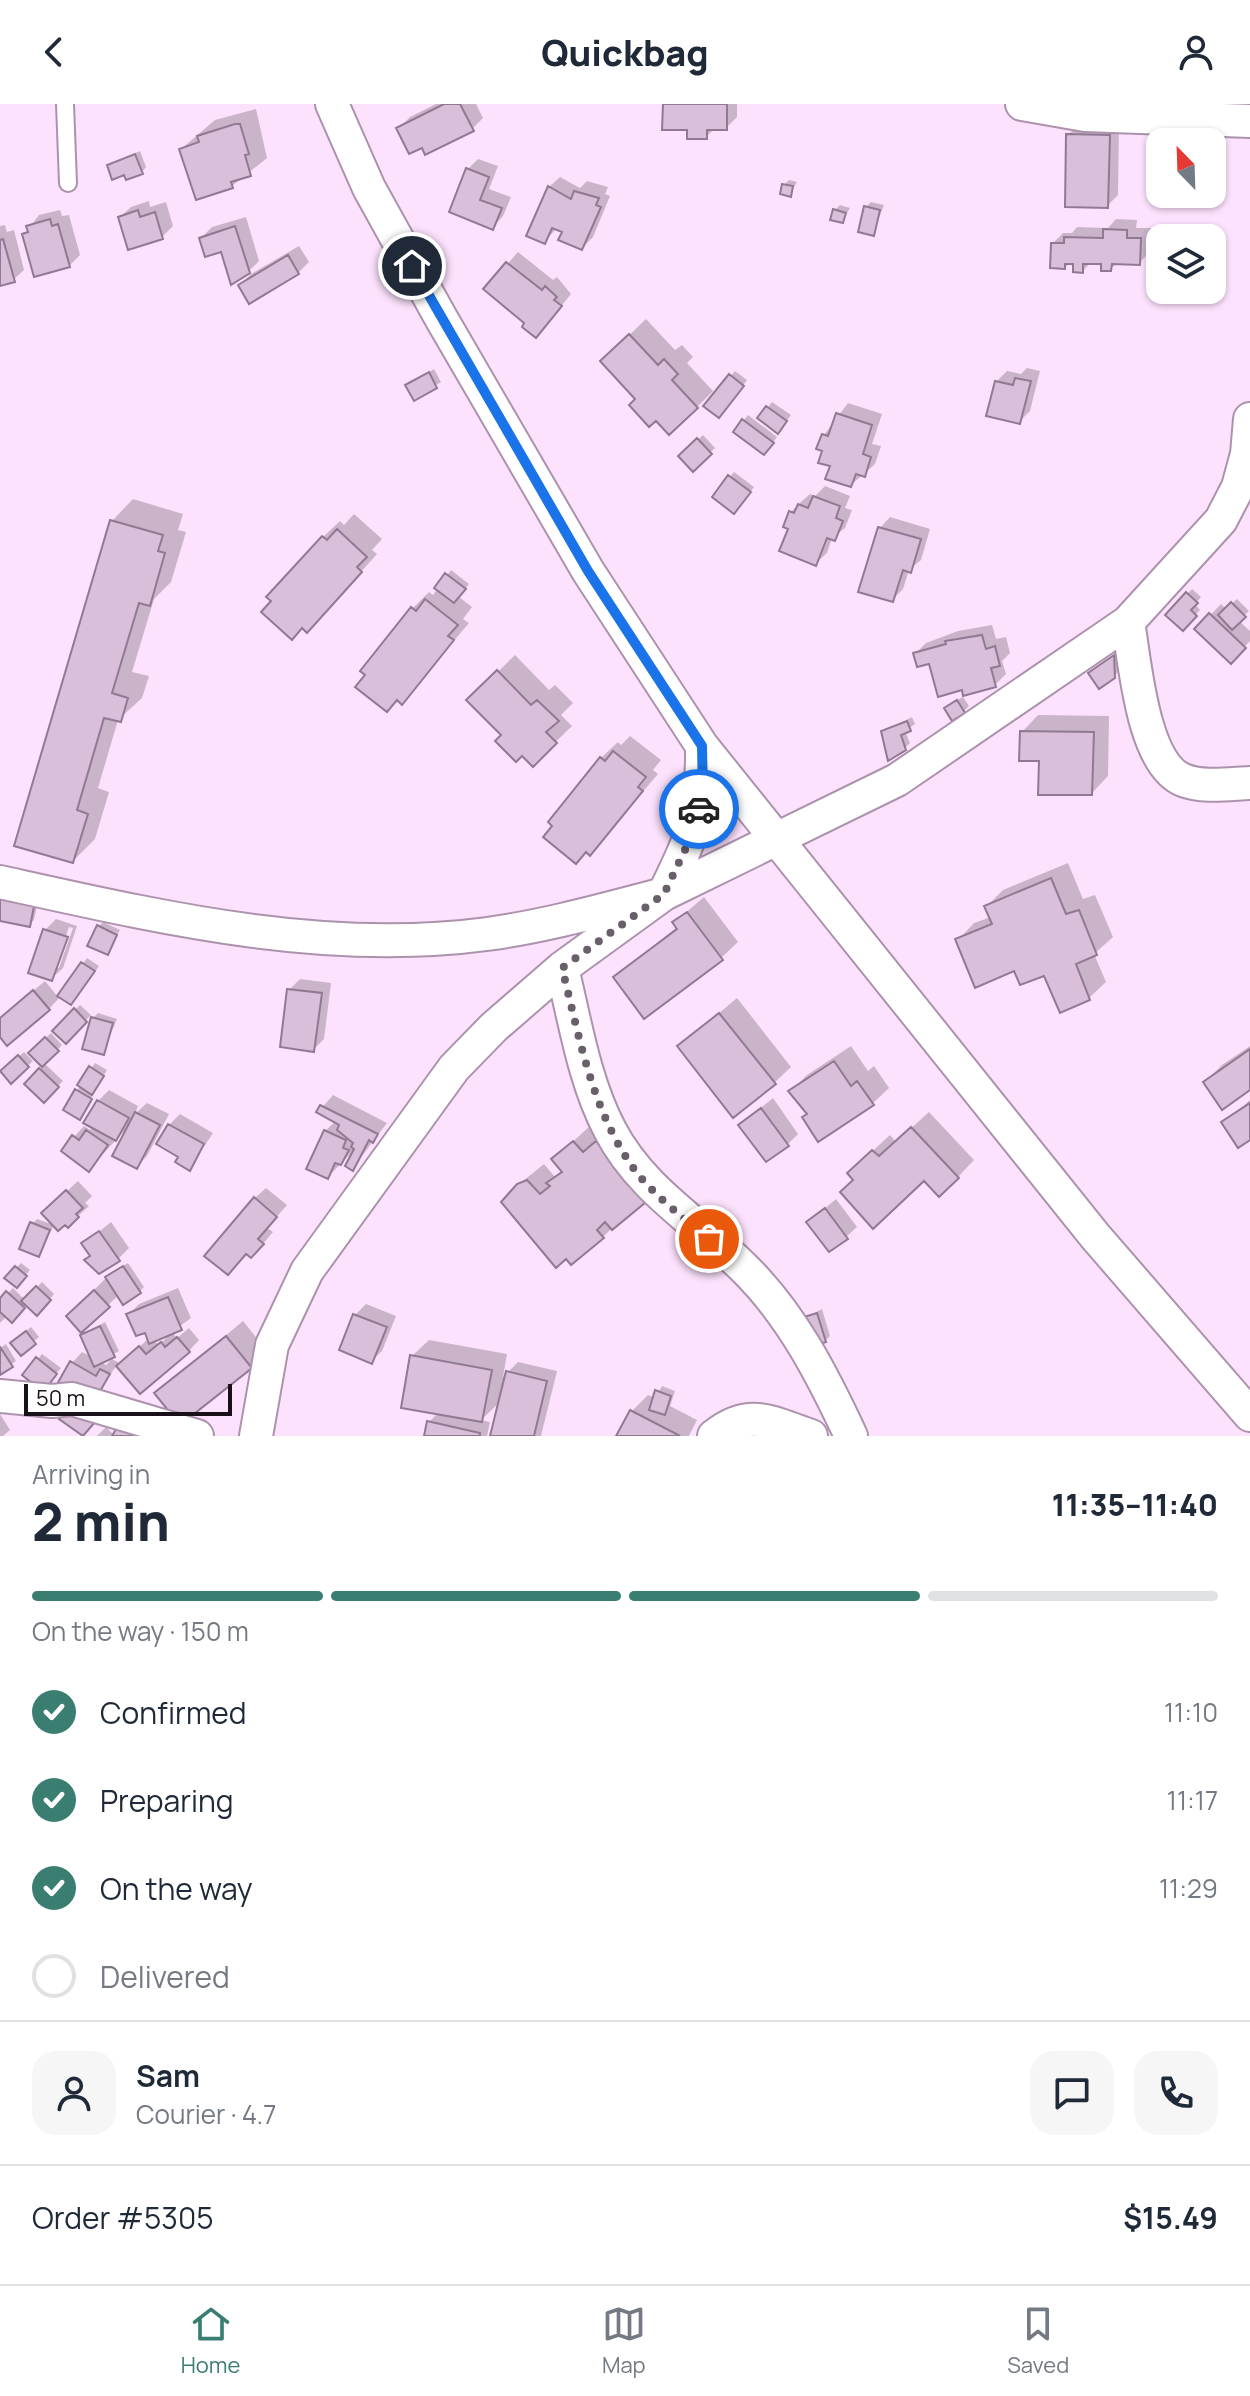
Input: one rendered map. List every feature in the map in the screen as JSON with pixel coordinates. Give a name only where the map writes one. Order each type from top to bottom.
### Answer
[{"type":"street","points":[[332,104],[369,188],[441,318],[588,571],[702,746],[1095,1236],[1250,1415]]},
{"type":"street","points":[[1022,104],[1085,115],[1250,121]]},
{"type":"street","points":[[256,1436],[272,1345],[307,1271],[454,1068],[562,968],[664,894],[776,836],[897,780],[1128,622],[1221,520],[1238,487],[1247,454],[1250,419]]},
{"type":"street","points":[[1128,622],[1151,739],[1163,764],[1180,779],[1203,785],[1250,783]]},
{"type":"street","points":[[664,894],[692,835],[703,794],[702,746]]},
{"type":"street","points":[[0,882],[159,917],[264,934],[403,940],[486,935],[664,894]]},
{"type":"street","points":[[562,968],[589,1077],[609,1129],[639,1175],[744,1268],[782,1312],[824,1379],[851,1436]]},
{"type":"street","points":[[0,1396],[52,1401],[72,1399],[197,1436]]},
{"type":"street","points":[[714,1436],[733,1420],[763,1419],[811,1436]]},
{"type":"lane","points":[[65,104],[68,183]]},
{"type":"shaded area","points":[[0,104],[1250,104],[1250,1436],[0,1436]]},
{"type":"building","points":[[444,104],[460,104],[474,131],[425,155],[422,148],[409,154],[396,128]]},
{"type":"building","points":[[663,104],[727,104],[727,130],[707,130],[707,139],[687,139],[687,130],[662,130]]},
{"type":"building","points":[[240,124],[249,154],[245,155],[251,176],[231,182],[233,188],[196,200],[179,149],[199,142],[197,136]]},
{"type":"building","points":[[1066,134],[1110,135],[1108,208],[1065,207]]},
{"type":"building","points":[[135,154],[143,174],[126,180],[124,175],[112,180],[107,165]]},
{"type":"building","points":[[466,168],[489,177],[480,200],[502,208],[493,230],[449,212]]},
{"type":"building","points":[[782,184],[793,186],[791,197],[780,194]]},
{"type":"building","points":[[548,186],[571,199],[574,191],[599,198],[596,205],[601,207],[582,250],[558,240],[562,232],[552,228],[545,244],[526,236]]},
{"type":"building","points":[[864,206],[880,210],[874,236],[858,232]]},
{"type":"building","points":[[833,209],[846,213],[843,223],[830,220]]},
{"type":"building","points":[[138,210],[140,217],[155,212],[163,239],[128,250],[118,217]]},
{"type":"building","points":[[50,219],[52,226],[58,224],[70,267],[34,277],[22,234],[28,232],[26,226]]},
{"type":"building","points":[[235,226],[250,273],[231,285],[221,252],[205,257],[199,238]]},
{"type":"building","points":[[1103,229],[1127,230],[1127,238],[1141,238],[1140,265],[1112,264],[1111,271],[1101,271],[1101,264],[1083,264],[1083,273],[1073,272],[1073,264],[1065,264],[1065,269],[1050,268],[1051,243],[1064,243],[1064,237],[1103,238]]},
{"type":"building","points":[[3,239],[15,282],[0,286],[0,240]]},
{"type":"building","points":[[288,255],[299,274],[249,304],[238,285]]},
{"type":"building","points":[[506,262],[542,290],[545,286],[562,306],[536,338],[522,327],[524,323],[483,289]]},
{"type":"building","points":[[629,334],[658,365],[664,359],[678,374],[672,380],[698,408],[669,435],[656,421],[649,427],[629,405],[635,399],[600,361]]},
{"type":"building","points":[[429,372],[437,388],[414,401],[405,385]]},
{"type":"building","points":[[729,374],[744,386],[719,418],[703,406]]},
{"type":"building","points":[[1015,378],[1031,381],[1020,424],[986,416],[995,381],[1013,385]]},
{"type":"building","points":[[766,406],[787,421],[778,434],[757,418]]},
{"type":"building","points":[[836,413],[872,425],[863,454],[871,457],[865,477],[856,474],[851,487],[825,479],[830,466],[818,463],[822,451],[816,449],[822,434],[828,436]]},
{"type":"building","points":[[742,419],[774,443],[764,455],[733,432]]},
{"type":"building","points":[[697,438],[712,454],[693,472],[678,456]]},
{"type":"building","points":[[728,475],[751,492],[734,514],[712,497]]},
{"type":"building","points":[[813,496],[840,506],[836,518],[843,521],[835,541],[827,538],[816,566],[779,551],[788,529],[783,527],[789,511],[794,513],[798,504],[808,508]]},
{"type":"building","points":[[110,520],[163,535],[158,551],[165,553],[150,606],[139,603],[112,693],[128,698],[121,722],[104,718],[77,810],[88,814],[73,863],[14,846]]},
{"type":"building","points":[[878,527],[921,539],[911,573],[903,570],[893,602],[858,592]]},
{"type":"building","points":[[337,529],[367,557],[357,567],[362,572],[307,633],[302,628],[292,640],[261,612],[271,601],[266,597],[322,536],[327,540]]},
{"type":"building","points":[[445,573],[466,589],[454,603],[434,588]]},
{"type":"building","points":[[1186,592],[1198,603],[1191,610],[1197,616],[1183,631],[1165,615]]},
{"type":"building","points":[[425,599],[458,625],[448,636],[454,640],[402,705],[397,700],[387,712],[355,687],[365,675],[360,671],[411,607],[416,611]]},
{"type":"building","points":[[1231,602],[1246,617],[1232,630],[1218,615]]},
{"type":"building","points":[[1209,613],[1246,648],[1231,664],[1194,629]]},
{"type":"building","points":[[982,635],[986,649],[995,646],[1000,666],[991,668],[996,687],[963,696],[962,690],[938,697],[929,664],[917,667],[913,653],[946,644],[945,641]]},
{"type":"building","points":[[1114,655],[1115,678],[1099,689],[1088,673]]},
{"type":"building","points":[[497,670],[531,705],[537,700],[559,721],[546,732],[557,743],[533,767],[522,756],[516,762],[495,741],[501,735],[466,700]]},
{"type":"building","points":[[957,700],[965,713],[952,721],[944,708]]},
{"type":"building","points":[[907,721],[911,731],[901,735],[906,750],[888,761],[881,731]]},
{"type":"building","points":[[1020,731],[1094,732],[1092,795],[1038,795],[1039,761],[1019,761]]},
{"type":"building","points":[[613,751],[646,777],[638,787],[643,791],[590,856],[586,852],[576,864],[543,837],[552,826],[548,822],[600,757],[605,761]]},
{"type":"building","points":[[1051,878],[1066,914],[1079,910],[1097,955],[1076,964],[1090,1000],[1060,1013],[1044,976],[1020,985],[1014,971],[975,988],[955,939],[992,924],[984,906]]},
{"type":"building","points":[[0,898],[34,906],[30,927],[0,921]]},
{"type":"building","points":[[687,912],[723,960],[644,1019],[613,977],[677,929],[672,922]]},
{"type":"building","points":[[97,925],[117,935],[108,955],[87,946]]},
{"type":"building","points":[[43,929],[68,937],[52,981],[28,973]]},
{"type":"building","points":[[81,962],[95,971],[71,1005],[57,996]]},
{"type":"building","points":[[287,989],[322,993],[314,1052],[280,1047]]},
{"type":"building","points":[[33,990],[50,1010],[7,1046],[0,1037],[0,1018]]},
{"type":"building","points":[[74,1008],[87,1022],[66,1044],[52,1031]]},
{"type":"building","points":[[719,1013],[776,1084],[733,1118],[677,1046]]},
{"type":"building","points":[[91,1017],[113,1023],[104,1055],[82,1049]]},
{"type":"building","points":[[45,1037],[59,1051],[42,1067],[28,1053]]},
{"type":"building","points":[[1250,1049],[1250,1090],[1222,1110],[1203,1082]]},
{"type":"building","points":[[18,1055],[29,1067],[11,1084],[0,1071]]},
{"type":"building","points":[[834,1061],[851,1086],[857,1081],[874,1105],[818,1142],[802,1117],[807,1114],[788,1091]]},
{"type":"building","points":[[89,1066],[104,1076],[92,1095],[77,1085]]},
{"type":"building","points":[[39,1068],[59,1087],[44,1103],[24,1084]]},
{"type":"building","points":[[75,1089],[92,1099],[80,1120],[63,1110]]},
{"type":"building","points":[[97,1100],[129,1118],[116,1141],[83,1123]]},
{"type":"building","points":[[1250,1103],[1250,1140],[1238,1148],[1221,1122]]},
{"type":"building","points":[[320,1105],[378,1134],[373,1143],[369,1140],[353,1171],[345,1166],[354,1149],[351,1147],[353,1143],[337,1130],[339,1125],[316,1112]]},
{"type":"building","points":[[761,1108],[789,1146],[766,1162],[738,1125]]},
{"type":"building","points":[[135,1112],[160,1125],[137,1169],[112,1156]]},
{"type":"building","points":[[168,1124],[204,1144],[190,1171],[175,1162],[178,1157],[156,1144]]},
{"type":"building","points":[[911,1127],[959,1178],[939,1197],[924,1181],[873,1229],[840,1192],[853,1180],[847,1173],[872,1150],[879,1156]]},
{"type":"building","points":[[86,1130],[108,1145],[89,1172],[61,1151],[72,1135],[79,1140]]},
{"type":"building","points":[[324,1130],[346,1140],[343,1148],[349,1150],[341,1165],[335,1163],[328,1179],[306,1169]]},
{"type":"building","points":[[573,1141],[583,1152],[596,1141],[646,1202],[612,1230],[605,1222],[597,1230],[604,1238],[571,1265],[566,1259],[556,1268],[501,1202],[517,1184],[527,1180],[540,1194],[550,1186],[546,1183],[562,1172],[551,1159]]},
{"type":"building","points":[[66,1190],[83,1208],[68,1228],[65,1225],[58,1231],[41,1213]]},
{"type":"building","points":[[254,1197],[277,1217],[258,1239],[264,1244],[251,1258],[246,1254],[228,1275],[204,1256]]},
{"type":"building","points":[[825,1208],[848,1239],[829,1252],[806,1222]]},
{"type":"building","points":[[30,1222],[50,1230],[39,1257],[19,1249]]},
{"type":"building","points":[[99,1231],[120,1261],[99,1274],[84,1260],[90,1256],[81,1243]]},
{"type":"building","points":[[15,1266],[27,1276],[17,1288],[4,1278]]},
{"type":"building","points":[[123,1266],[141,1293],[123,1305],[105,1277]]},
{"type":"building","points":[[36,1286],[51,1300],[37,1316],[21,1301]]},
{"type":"building","points":[[94,1290],[110,1307],[81,1333],[66,1316]]},
{"type":"building","points":[[6,1291],[25,1308],[12,1323],[0,1312],[0,1298]]},
{"type":"building","points":[[168,1297],[182,1330],[149,1344],[145,1333],[136,1336],[126,1314]]},
{"type":"building","points":[[817,1313],[826,1342],[810,1347],[801,1318]]},
{"type":"building","points":[[353,1314],[387,1327],[372,1364],[339,1350]]},
{"type":"building","points":[[100,1326],[115,1357],[94,1367],[80,1335]]},
{"type":"building","points":[[26,1331],[36,1344],[21,1356],[10,1343]]},
{"type":"building","points":[[226,1336],[252,1368],[180,1425],[154,1393]]},
{"type":"building","points":[[177,1337],[190,1352],[140,1394],[116,1366],[139,1346],[146,1354],[161,1342],[165,1347]]},
{"type":"building","points":[[0,1347],[13,1367],[0,1375]]},
{"type":"building","points":[[410,1355],[492,1370],[482,1422],[401,1408]]},
{"type":"building","points":[[36,1357],[57,1374],[43,1392],[22,1375]]},
{"type":"building","points":[[70,1361],[96,1376],[100,1369],[110,1374],[95,1400],[56,1386]]},
{"type":"building","points":[[506,1371],[547,1381],[534,1436],[490,1436]]},
{"type":"building","points":[[655,1390],[671,1396],[665,1415],[649,1410]]},
{"type":"building","points":[[73,1403],[95,1422],[83,1436],[59,1419]]},
{"type":"building","points":[[630,1410],[680,1436],[616,1436]]},
{"type":"building","points":[[427,1421],[480,1433],[480,1436],[424,1436]]},
{"type":"building","points":[[119,1424],[139,1436],[112,1436]]},
{"type":"way so far","points":[[699,809],[692,835],[664,894],[562,968],[589,1077],[609,1129],[639,1175],[709,1239]]},
{"type":"route","points":[[412,266],[588,571],[702,746],[703,794],[699,809]]}]
